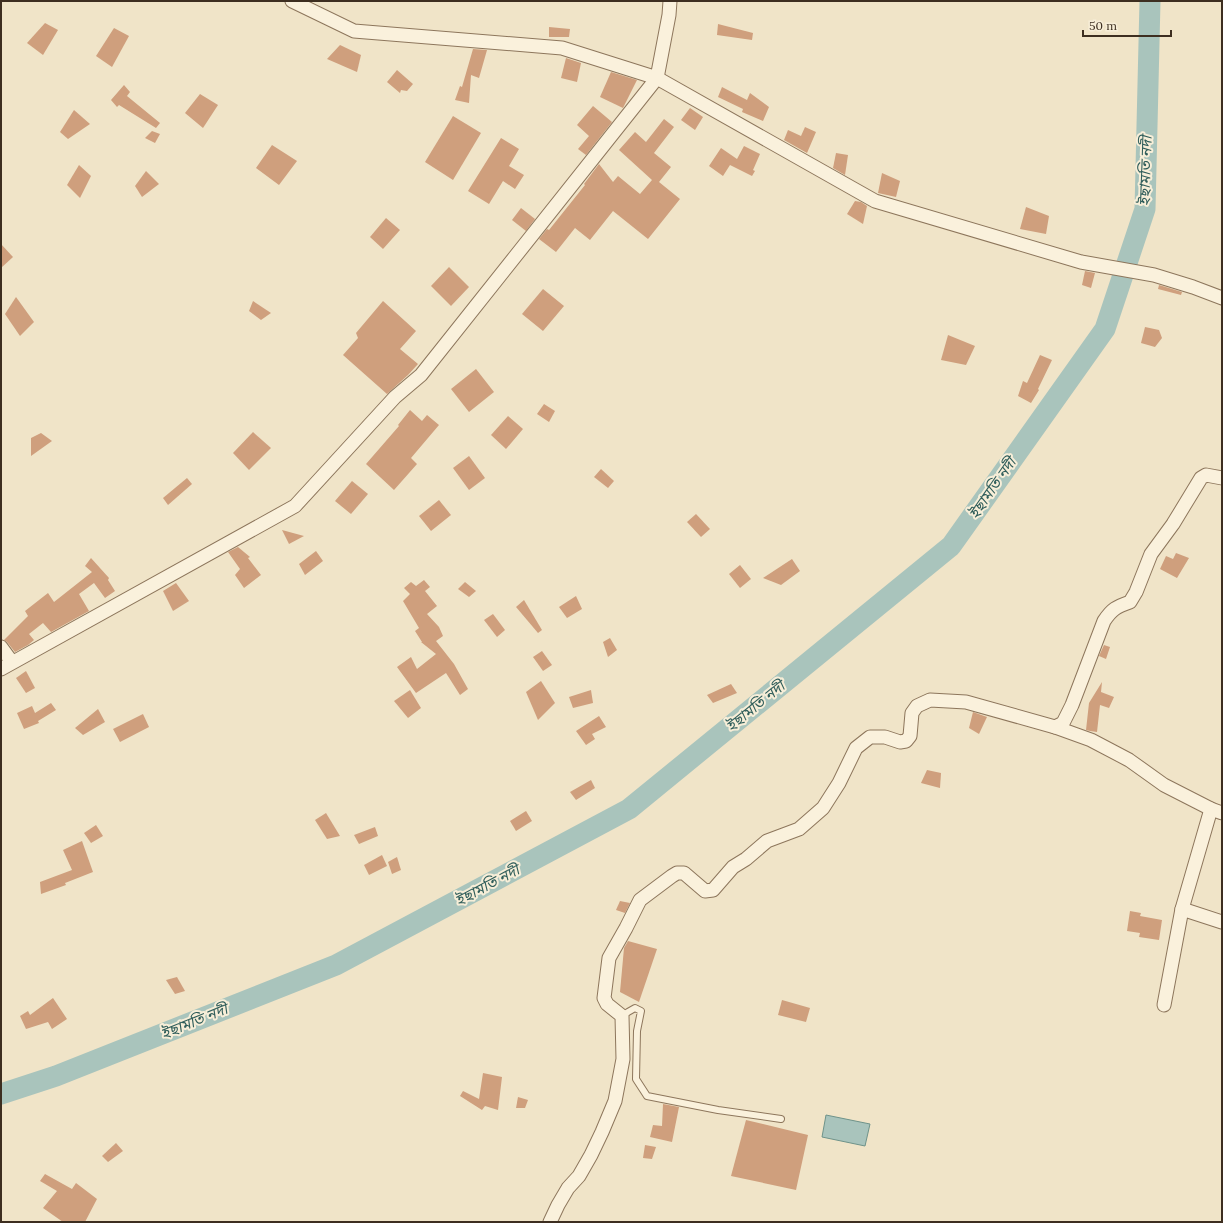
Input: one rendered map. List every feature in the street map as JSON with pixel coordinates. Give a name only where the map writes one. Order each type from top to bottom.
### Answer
[{"type":"street","points":[[292,1],[354,31],[562,48],[657,78],[875,201],[1081,262],[1154,275],[1222,298]]},
{"type":"street","points":[[1,647],[6,666],[294,506],[395,397],[421,375],[657,78],[669,15],[670,1]]},
{"type":"street","points":[[1055,727],[1063,723],[1072,705],[1104,621],[1111,611],[1130,602],[1136,592],[1151,554],[1173,524],[1201,478],[1206,475],[1222,478]]},
{"type":"street","points":[[550,1222],[568,1188],[579,1176],[591,1155],[614,1101],[623,1059],[622,1016],[607,1004],[604,998],[609,958],[640,900],[677,873],[684,873],[705,891],[712,890],[733,867],[746,859],[767,841],[799,828],[823,808],[840,783],[856,748],[870,737],[885,737],[900,742],[906,741],[910,736],[912,713],[917,706],[930,700],[966,702],[1055,727],[1091,740],[1129,760],[1164,785],[1216,811],[1182,909],[1164,1005]]},
{"type":"street","points":[[1182,909],[1222,922]]},
{"type":"lane","points":[[622,1016],[635,1008],[642,1011],[638,1031],[636,1079],[647,1096],[718,1110],[781,1119]]},
{"type":"water","points":[[826,1115],[870,1124],[865,1146],[822,1137]]},
{"type":"building","points":[[45,23],[58,30],[43,55],[27,43]]},
{"type":"building","points":[[718,24],[753,33],[752,40],[717,35]]},
{"type":"building","points":[[549,27],[570,29],[569,37],[549,37]]},
{"type":"building","points":[[114,28],[129,36],[112,67],[96,56]]},
{"type":"building","points":[[340,45],[361,55],[357,72],[327,59]]},
{"type":"building","points":[[473,49],[487,50],[479,78],[471,75],[469,103],[455,100],[460,86],[462,87]]},
{"type":"building","points":[[566,58],[581,63],[577,82],[561,78]]},
{"type":"building","points":[[397,70],[413,84],[407,91],[401,90],[400,93],[387,82]]},
{"type":"building","points":[[611,72],[637,80],[623,108],[600,97]]},
{"type":"building","points":[[124,85],[130,92],[127,96],[160,123],[156,128],[119,105],[117,107],[111,100]]},
{"type":"building","points":[[722,87],[747,100],[750,93],[769,107],[763,121],[742,112],[743,109],[718,97]]},
{"type":"building","points":[[200,94],[218,105],[203,128],[185,113]]},
{"type":"building","points":[[593,106],[612,122],[586,155],[578,149],[589,136],[577,125]]},
{"type":"building","points":[[690,108],[703,117],[695,130],[681,120]]},
{"type":"building","points":[[74,110],[90,124],[68,139],[60,132]]},
{"type":"building","points":[[453,116],[481,133],[453,180],[425,162]]},
{"type":"building","points":[[664,119],[674,127],[654,153],[671,167],[659,182],[680,199],[648,239],[613,211],[590,240],[575,228],[556,252],[539,239],[547,229],[549,230],[585,185],[584,184],[599,164],[613,182],[618,176],[640,194],[652,180],[619,150],[635,132],[646,142]]},
{"type":"building","points":[[805,127],[816,132],[807,153],[784,140],[788,130],[801,136]]},
{"type":"building","points":[[152,131],[160,134],[155,143],[145,138]]},
{"type":"building","points":[[501,138],[519,149],[509,166],[524,175],[515,189],[503,181],[489,204],[468,191]]},
{"type":"building","points":[[272,145],[297,161],[279,185],[256,168]]},
{"type":"building","points":[[744,146],[760,154],[752,176],[730,165],[723,176],[709,166],[721,148],[737,159]]},
{"type":"building","points":[[836,153],[848,155],[845,175],[833,168]]},
{"type":"building","points":[[79,165],[91,176],[80,198],[67,185]]},
{"type":"building","points":[[146,171],[159,184],[142,197],[135,186]]},
{"type":"building","points":[[882,173],[900,181],[896,197],[878,193]]},
{"type":"building","points":[[855,201],[861,202],[867,206],[863,224],[847,214]]},
{"type":"building","points":[[1026,207],[1049,216],[1046,234],[1020,229]]},
{"type":"building","points":[[521,208],[535,219],[526,231],[512,220]]},
{"type":"building","points":[[386,218],[400,230],[383,249],[370,237]]},
{"type":"building","points":[[1,244],[13,257],[1,268]]},
{"type":"building","points":[[449,267],[469,287],[451,306],[431,286]]},
{"type":"building","points":[[1085,271],[1095,273],[1091,288],[1082,285]]},
{"type":"building","points":[[1159,285],[1182,292],[1181,295],[1158,289]]},
{"type":"building","points":[[543,289],[564,306],[543,331],[522,314]]},
{"type":"building","points":[[16,297],[34,322],[20,336],[5,314]]},
{"type":"building","points":[[253,301],[271,313],[261,320],[249,311]]},
{"type":"building","points":[[383,301],[416,331],[400,349],[418,364],[387,394],[343,355],[358,338],[356,333]]},
{"type":"building","points":[[1145,327],[1159,330],[1162,338],[1155,347],[1141,343]]},
{"type":"building","points":[[948,335],[975,346],[966,365],[941,360]]},
{"type":"building","points":[[1040,355],[1052,360],[1038,389],[1039,390],[1031,403],[1018,396],[1023,381],[1027,383]]},
{"type":"building","points":[[476,369],[494,392],[469,412],[451,389]]},
{"type":"building","points":[[544,404],[555,411],[549,422],[537,414]]},
{"type":"building","points":[[410,410],[422,421],[427,415],[439,425],[411,458],[417,464],[394,490],[366,464],[399,426],[398,425]]},
{"type":"building","points":[[508,416],[523,429],[506,449],[491,435]]},
{"type":"building","points":[[253,432],[271,448],[249,470],[233,453]]},
{"type":"building","points":[[41,433],[52,441],[31,456],[31,438]]},
{"type":"building","points":[[469,456],[485,478],[469,490],[453,468]]},
{"type":"building","points":[[601,469],[614,481],[608,488],[594,477]]},
{"type":"building","points":[[187,478],[192,484],[168,505],[163,498]]},
{"type":"building","points":[[352,481],[368,494],[351,514],[335,501]]},
{"type":"building","points":[[439,500],[451,515],[431,531],[419,516]]},
{"type":"building","points":[[696,514],[710,529],[701,537],[687,522]]},
{"type":"building","points":[[282,530],[304,536],[289,544]]},
{"type":"building","points":[[238,547],[250,557],[248,558],[261,575],[244,588],[235,575],[240,569],[228,552]]},
{"type":"building","points":[[316,551],[323,561],[305,575],[299,564]]},
{"type":"building","points":[[1176,553],[1189,558],[1177,578],[1160,569],[1166,556],[1173,559]]},
{"type":"building","points":[[91,558],[109,578],[108,580],[115,591],[105,598],[94,583],[79,594],[89,611],[51,632],[43,623],[29,634],[34,640],[15,652],[4,640],[28,616],[25,611],[48,593],[54,602],[92,572],[85,566]]},
{"type":"building","points":[[792,559],[800,571],[781,585],[763,578]]},
{"type":"building","points":[[740,565],[751,579],[740,588],[729,574]]},
{"type":"building","points":[[424,580],[430,587],[425,591],[437,606],[427,614],[439,627],[443,636],[436,641],[454,664],[468,689],[460,695],[446,673],[416,693],[397,667],[411,657],[417,669],[436,654],[421,642],[415,631],[419,628],[403,601],[410,594],[404,588],[411,582],[416,586]]},
{"type":"building","points":[[465,582],[476,591],[469,597],[458,589]]},
{"type":"building","points":[[176,583],[189,601],[173,611],[163,591]]},
{"type":"building","points":[[576,596],[582,609],[567,618],[559,607]]},
{"type":"building","points":[[524,600],[542,630],[538,633],[516,607]]},
{"type":"building","points":[[493,614],[505,630],[497,637],[484,620]]},
{"type":"building","points":[[610,638],[617,650],[608,657],[603,642]]},
{"type":"building","points":[[1104,645],[1110,647],[1106,659],[1099,656]]},
{"type":"building","points":[[542,651],[552,665],[543,671],[533,657]]},
{"type":"building","points":[[26,671],[35,688],[26,693],[16,678]]},
{"type":"building","points":[[541,681],[555,703],[538,720],[526,692]]},
{"type":"building","points":[[1102,682],[1101,692],[1114,697],[1109,708],[1100,705],[1097,732],[1086,730],[1089,703]]},
{"type":"building","points":[[731,684],[737,693],[713,703],[707,695]]},
{"type":"building","points":[[410,690],[421,708],[408,718],[394,701]]},
{"type":"building","points":[[591,690],[593,703],[573,708],[569,697]]},
{"type":"building","points":[[51,703],[56,710],[38,721],[39,723],[24,729],[17,713],[32,706],[35,713]]},
{"type":"building","points":[[98,709],[105,722],[83,735],[75,728]]},
{"type":"building","points":[[973,712],[987,717],[979,734],[969,728]]},
{"type":"building","points":[[143,714],[149,727],[120,742],[113,729]]},
{"type":"building","points":[[599,716],[606,727],[592,734],[595,739],[586,745],[576,731]]},
{"type":"building","points":[[927,770],[941,773],[940,788],[921,783]]},
{"type":"building","points":[[591,780],[595,788],[576,800],[570,792]]},
{"type":"building","points":[[526,811],[532,821],[516,831],[510,821]]},
{"type":"building","points":[[326,813],[340,836],[327,839],[315,820]]},
{"type":"building","points":[[96,825],[103,836],[91,843],[84,833]]},
{"type":"building","points":[[375,827],[378,836],[359,844],[354,835]]},
{"type":"building","points":[[82,841],[93,872],[65,883],[66,885],[41,894],[40,882],[72,870],[63,850]]},
{"type":"building","points":[[382,855],[387,866],[369,875],[364,865]]},
{"type":"building","points":[[397,857],[401,870],[392,874],[388,862]]},
{"type":"building","points":[[620,901],[630,903],[625,913],[616,910]]},
{"type":"building","points":[[1130,911],[1141,913],[1140,916],[1162,920],[1159,940],[1139,937],[1140,933],[1127,931]]},
{"type":"building","points":[[628,941],[657,949],[639,1002],[620,992],[624,948]]},
{"type":"building","points":[[177,977],[185,991],[175,994],[166,980]]},
{"type":"building","points":[[53,998],[67,1019],[52,1029],[48,1022],[26,1029],[20,1016],[28,1011],[30,1015]]},
{"type":"building","points":[[782,1000],[810,1008],[806,1022],[778,1015]]},
{"type":"building","points":[[483,1073],[502,1077],[498,1110],[485,1106],[482,1110],[460,1096],[463,1091],[479,1099]]},
{"type":"building","points":[[518,1097],[528,1100],[525,1108],[516,1108]]},
{"type":"building","points":[[663,1104],[679,1107],[672,1142],[650,1137],[653,1125],[662,1126]]},
{"type":"building","points":[[746,1120],[808,1135],[796,1190],[731,1176]]},
{"type":"building","points":[[116,1143],[123,1151],[108,1162],[102,1156]]},
{"type":"building","points":[[645,1145],[656,1147],[652,1159],[643,1158]]},
{"type":"building","points":[[45,1174],[72,1189],[76,1183],[97,1199],[85,1222],[63,1222],[43,1208],[57,1191],[40,1181]]},
{"type":"waterway","name":"ইছামতি নদী","points":[[1,1094],[56,1076],[336,965],[629,809],[951,546],[1105,329],[1145,209],[1150,1]]}]
